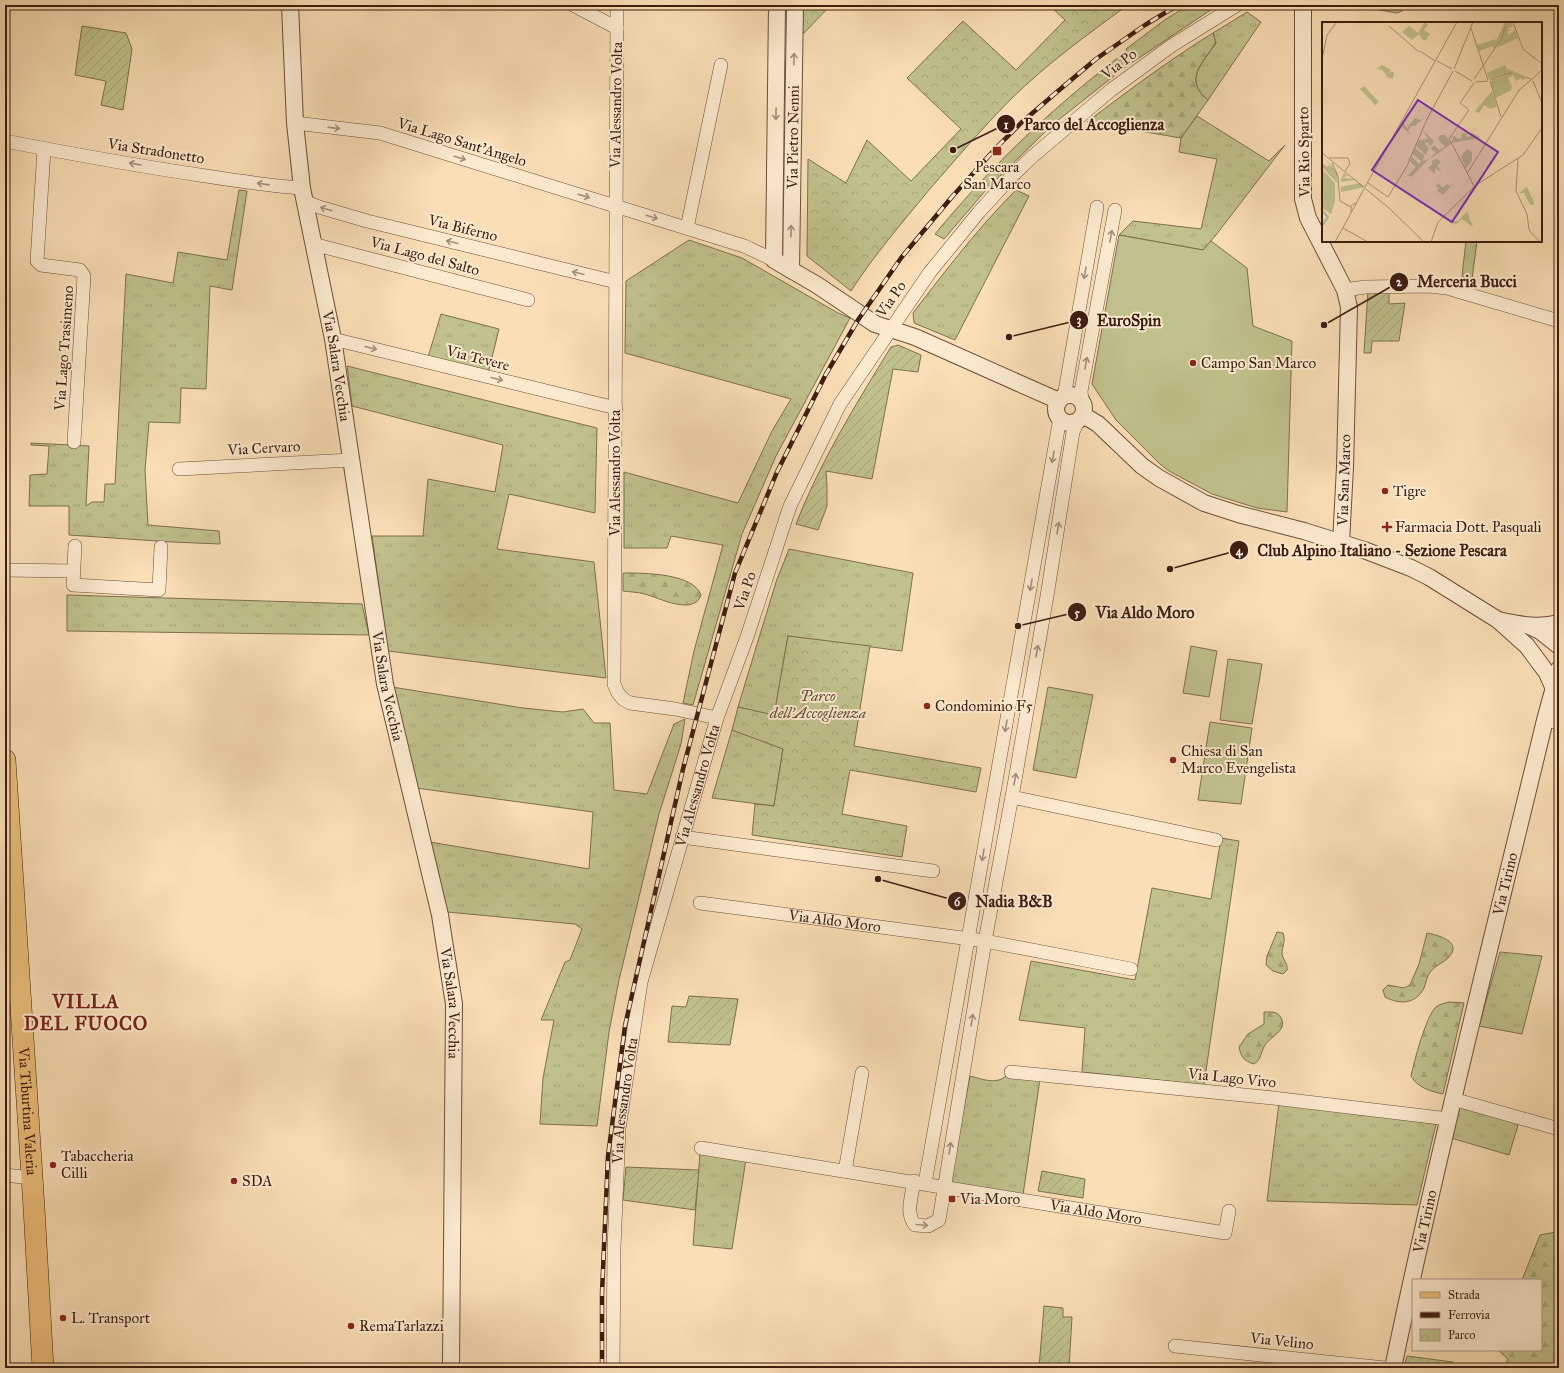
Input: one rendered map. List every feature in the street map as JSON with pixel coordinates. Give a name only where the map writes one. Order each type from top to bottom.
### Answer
[{"type":"main road","name":"Via Tiburtina Valeria","points":[[5,760],[8,863],[32,1178],[43,1368]]},
{"type":"street","name":"Via Salara Vecchia","points":[[290,5],[296,123],[303,195],[333,339],[385,684],[440,915],[454,1004],[451,1368]]},
{"type":"street","points":[[573,5],[617,28]]},
{"type":"street","name":"Via Alessandro Volta","points":[[613,1368],[614,1247],[619,1129],[641,982],[717,718],[675,709],[630,703],[623,699],[618,693],[614,684],[617,5]]},
{"type":"street","name":"Via Pietro Nenni","points":[[774,260],[777,5]]},
{"type":"street","name":"Via Pietro Nenni","points":[[791,270],[794,5]]},
{"type":"street","name":"Via Po","points":[[717,718],[747,637],[790,506],[840,404],[930,272],[987,202],[1033,156],[1061,131],[1130,75],[1171,46],[1237,5]]},
{"type":"street","name":"Via Rio Sparto","points":[[1303,5],[1304,199],[1308,218],[1345,290]]},
{"type":"street","points":[[687,228],[721,65]]},
{"type":"street","name":"Via Lago Sant'Angelo","points":[[296,123],[380,133],[615,206]]},
{"type":"street","name":"Via Stradonetto","points":[[5,141],[44,149],[256,183],[303,195]]},
{"type":"street","name":"Via Lago Trasimeno","points":[[44,149],[37,261],[41,265],[80,270],[84,276],[74,442]]},
{"type":"street","name":"Via Biferno","points":[[303,195],[319,207],[367,221],[616,282]]},
{"type":"street","points":[[615,206],[744,246],[791,270],[872,322],[915,338],[1061,399],[1068,396],[1076,396],[1081,413],[1098,424],[1142,466],[1153,474],[1204,503],[1341,543]]},
{"type":"street","points":[[1081,413],[1074,423],[1066,423],[1060,418],[1056,410],[1061,399],[1097,207]]},
{"type":"street","points":[[1060,418],[969,939],[920,1182],[909,1210],[910,1219],[915,1225],[928,1226],[938,1220],[985,941],[1047,596],[1073,430],[1081,413],[1081,391],[1115,210]]},
{"type":"street","name":"Via Lago del Salto","points":[[313,244],[528,300]]},
{"type":"street","points":[[1345,290],[1364,287],[1429,286],[1447,288],[1559,321]]},
{"type":"street","name":"Via San Marco","points":[[1345,290],[1348,298],[1348,311],[1345,467],[1341,543],[1411,568],[1429,577],[1498,620],[1527,646],[1547,673],[1554,689]]},
{"type":"street","name":"Via Tevere","points":[[333,339],[616,408]]},
{"type":"street","name":"Via Cervaro","points":[[179,469],[351,460]]},
{"type":"street","points":[[75,546],[73,585],[159,590],[161,547]]},
{"type":"street","points":[[5,570],[73,571]]},
{"type":"street","name":"Via San Marco","points":[[1498,620],[1528,626],[1559,623]]},
{"type":"street","name":"Via San Marco","points":[[1528,626],[1540,631],[1559,646]]},
{"type":"street","name":"Via San Marco","points":[[1527,646],[1541,651],[1559,650]]},
{"type":"street","name":"Via Tirino","points":[[1393,1368],[1412,1277],[1453,1099],[1552,722],[1554,689],[1559,669]]},
{"type":"street","points":[[1012,797],[1216,840]]},
{"type":"street","points":[[682,837],[933,871]]},
{"type":"street","name":"Via Aldo Moro","points":[[700,903],[985,941],[1131,969]]},
{"type":"street","name":"Via Lago Vivo","points":[[1011,1072],[1273,1098],[1449,1119]]},
{"type":"street","points":[[846,1170],[862,1073]]},
{"type":"street","points":[[1453,1099],[1559,1129]]},
{"type":"street","name":"Via Aldo Moro","points":[[701,1148],[846,1170],[1226,1233],[1229,1211]]},
{"type":"street","points":[[5,1175],[32,1178]]},
{"type":"street","name":"Via Velino","points":[[1175,1346],[1385,1368]]},
{"type":"green space","points":[[801,5],[831,5],[804,33],[801,33]]},
{"type":"green space","points":[[1049,5],[1128,5],[1054,61],[1001,109],[929,190],[879,252],[851,291],[807,256],[808,159],[846,183],[867,140],[911,181],[961,129],[907,78],[963,21],[1016,70],[1065,20]]},
{"type":"green space","points":[[1189,5],[1218,5],[1124,68],[1052,125],[986,190],[944,239],[935,234],[1002,160],[1050,114],[1127,51],[1126,49],[1166,19]]},
{"type":"green space","points":[[1352,5],[1403,5],[1402,11],[1397,13]]},
{"type":"green space","points":[[1247,12],[1261,22],[1208,100],[1197,86],[1196,79],[1197,72],[1216,43],[1213,33]]},
{"type":"green space","points":[[82,26],[126,33],[132,49],[123,110],[101,105],[106,81],[75,75]]},
{"type":"green space","points":[[1213,33],[1216,43],[1197,72],[1196,78],[1197,85],[1201,93],[1208,100],[1181,138],[1087,122],[1133,87]]},
{"type":"green space","points":[[1197,116],[1269,161],[1285,145],[1203,250],[1119,235],[1133,221],[1201,229],[1217,159],[1179,152],[1181,138]]},
{"type":"green space","points":[[239,190],[247,191],[232,290],[210,286],[206,389],[181,388],[180,423],[149,422],[145,470],[148,525],[219,531],[220,544],[69,535],[69,506],[29,506],[30,475],[47,474],[49,446],[31,445],[31,443],[89,446],[86,506],[92,502],[104,502],[105,484],[115,484],[126,274],[173,283],[178,252],[227,260]]},
{"type":"green space","points":[[1016,190],[1029,196],[955,340],[914,323],[913,313],[975,234]]},
{"type":"green space","name":"Campo San Marco","points":[[1119,235],[1203,250],[1211,241],[1247,268],[1253,326],[1292,341],[1287,512],[1257,508],[1212,494],[1169,471],[1116,420],[1092,384]]},
{"type":"green space","points":[[689,240],[742,258],[838,313],[850,318],[776,456],[742,534],[693,705],[683,703],[694,651],[723,545],[671,536],[667,548],[624,548],[624,472],[738,503],[772,431],[791,399],[625,353],[626,281]]},
{"type":"green space","points":[[1466,242],[1477,242],[1472,279],[1462,276]]},
{"type":"green space","points":[[1368,290],[1389,290],[1389,304],[1405,303],[1399,341],[1372,341],[1371,353],[1364,353]]},
{"type":"green space","points":[[441,314],[499,329],[488,374],[428,357]]},
{"type":"green space","points":[[898,345],[921,355],[918,372],[893,369],[872,479],[826,471],[827,506],[818,530],[796,524],[816,478],[839,434],[891,347]]},
{"type":"green space","points":[[347,366],[597,428],[595,513],[509,494],[497,549],[594,562],[606,678],[388,651],[372,536],[423,536],[428,479],[495,492],[503,445],[352,406]]},
{"type":"green space","points":[[789,549],[913,573],[902,651],[788,636],[774,716],[738,707],[776,582]]},
{"type":"green space","points":[[623,573],[655,574],[678,578],[688,582],[696,588],[701,595],[697,601],[684,605],[667,602],[642,593],[623,591]]},
{"type":"green space","points":[[67,595],[362,604],[369,635],[67,631]]},
{"type":"green space","name":"Parco dell'Accoglienza","points":[[788,636],[870,646],[854,746],[981,768],[976,792],[850,770],[842,814],[907,826],[902,857],[752,835],[755,804],[774,806],[783,749],[732,730],[738,707],[774,715]]},
{"type":"green space","points":[[1191,646],[1217,651],[1209,697],[1183,693]]},
{"type":"green space","points":[[1228,659],[1262,664],[1252,724],[1220,720]]},
{"type":"green space","points":[[392,687],[523,708],[563,712],[583,709],[594,723],[610,723],[614,790],[647,794],[674,724],[685,719],[681,744],[659,814],[619,980],[609,1032],[597,1126],[540,1124],[543,1078],[554,1020],[541,1020],[565,962],[570,960],[582,929],[575,924],[447,912],[430,842],[589,869],[593,812],[416,788]]},
{"type":"green space","points":[[1048,687],[1093,695],[1076,778],[1033,770]]},
{"type":"green space","points":[[1210,722],[1252,728],[1241,804],[1198,800]]},
{"type":"green space","points":[[732,730],[783,748],[774,806],[712,798]]},
{"type":"green space","points":[[1221,838],[1239,841],[1204,1085],[1082,1072],[1085,1028],[1019,1020],[1031,961],[1135,980],[1152,888],[1211,899]]},
{"type":"green space","points":[[1277,932],[1283,933],[1284,936],[1282,954],[1287,970],[1283,974],[1273,971],[1266,965],[1267,956]]},
{"type":"green space","points":[[1427,933],[1448,940],[1453,948],[1452,952],[1448,958],[1435,967],[1430,973],[1424,988],[1417,997],[1407,1002],[1402,1002],[1385,997],[1383,990],[1388,985],[1404,988],[1410,985],[1419,964]]},
{"type":"green space","points":[[1500,952],[1542,956],[1522,1034],[1479,1026]]},
{"type":"green space","points":[[689,996],[738,999],[730,1045],[668,1042],[672,1006],[686,1007]]},
{"type":"green space","points":[[1448,1002],[1464,1003],[1443,1094],[1421,1086],[1411,1076],[1421,1040],[1432,1012],[1439,1005]]},
{"type":"green space","points":[[1264,1012],[1274,1012],[1278,1014],[1283,1022],[1278,1033],[1267,1042],[1263,1048],[1260,1058],[1254,1064],[1244,1058],[1239,1047],[1248,1034],[1264,1024]]},
{"type":"green space","points":[[970,1076],[993,1081],[1002,1079],[1006,1076],[1040,1079],[1023,1195],[949,1185]]},
{"type":"green space","points":[[1279,1102],[1436,1124],[1417,1205],[1267,1201]]},
{"type":"green space","points":[[1458,1107],[1519,1122],[1509,1155],[1451,1138]]},
{"type":"green space","points":[[700,1153],[746,1159],[732,1249],[693,1245]]},
{"type":"green space","points":[[626,1167],[699,1170],[695,1210],[623,1200]]},
{"type":"green space","points":[[1042,1171],[1085,1179],[1083,1198],[1038,1191]]},
{"type":"green space","points":[[1559,1230],[1559,1361],[1553,1368],[1504,1368],[1508,1359],[1499,1351],[1542,1351],[1542,1279],[1522,1279],[1540,1235]]},
{"type":"green space","points":[[1044,1306],[1063,1308],[1063,1317],[1072,1317],[1069,1368],[1039,1368]]},
{"type":"green space","points":[[1407,1356],[1453,1362],[1452,1368],[1404,1368]]},
{"type":"railway","points":[[602,1368],[602,1293],[608,1156],[625,1026],[683,769],[735,573],[777,472],[826,374],[858,320],[901,258],[951,198],[995,149],[1021,123],[1058,91],[1096,59],[1145,25],[1178,5]]},
{"type":"place","name":"Parco del Accoglienza","points":[[953,150]]},
{"type":"place","name":"Pescara San Marco","points":[[997,151]]},
{"type":"place","name":"Merceria Bucci","points":[[1324,325]]},
{"type":"place","name":"EuroSpin","points":[[1009,337]]},
{"type":"place","name":"Campo San Marco","points":[[1193,363]]},
{"type":"place","name":"Tigre","points":[[1385,491]]},
{"type":"place","name":"Farmacia Dott. Pasquali","points":[[1387,527]]},
{"type":"place","name":"Club Alpino Italiano - Sezione Pescara","points":[[1170,569]]},
{"type":"place","name":"Via Aldo Moro","points":[[1018,626]]},
{"type":"place","name":"Condominio F5","points":[[927,706]]},
{"type":"place","name":"Chiesa di San Marco Evengelista","points":[[1173,760]]},
{"type":"place","name":"Nadia B&B","points":[[878,879]]},
{"type":"place","name":"Tabaccheria Cilli","points":[[53,1165]]},
{"type":"place","name":"SDA","points":[[234,1181]]},
{"type":"place","name":"Via Moro","points":[[952,1199]]},
{"type":"place","name":"L. Transport","points":[[63,1318]]},
{"type":"place","name":"RemaTarlazzi","points":[[351,1326]]},
{"type":"district","name":"VILLA DEL FUOCO","points":[[86,1012]]}]
